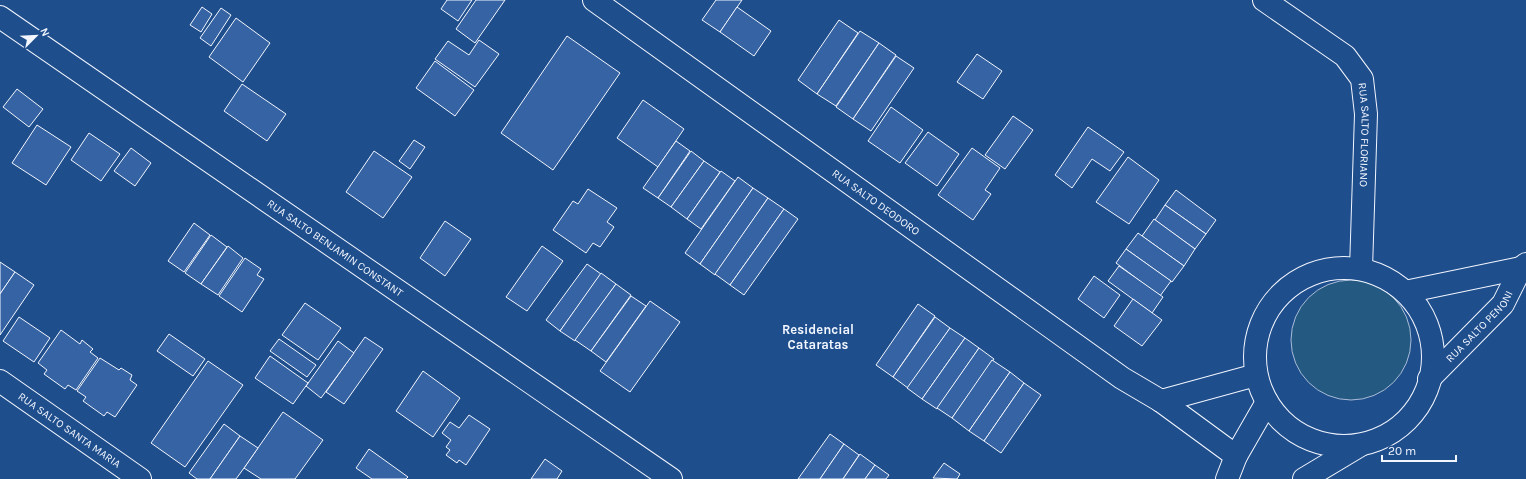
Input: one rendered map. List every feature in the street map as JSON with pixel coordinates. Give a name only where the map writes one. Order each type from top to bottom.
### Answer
[{"type":"street","name":"RUA SALTO DEODORO","points":[[594,0],[1122,378],[1161,401],[1236,456]]},
{"type":"street","name":"RUA SALTO FLORIANO","points":[[1264,0],[1345,56],[1362,79],[1366,114],[1361,269]]},
{"type":"street","name":"RUA SALTO BENJAMIN CONSTANT","points":[[0,17],[671,479]]},
{"type":"street","name":"RUA SALTO PENONI","points":[[1405,292],[1524,266]]},
{"type":"street","name":"RUA SALTO PENONI","points":[[1429,379],[1503,304],[1524,266]]},
{"type":"street","points":[[1304,479],[1359,446],[1386,436],[1410,418],[1426,393],[1433,364],[1430,334],[1421,311],[1405,292],[1384,277],[1361,269],[1332,268],[1304,277],[1280,294],[1263,318],[1255,345],[1256,375],[1267,402],[1282,421],[1301,436],[1329,446],[1359,446]]},
{"type":"street","points":[[1161,401],[1256,375]]},
{"type":"street","name":"RUA SALTO SANTA MARIA","points":[[0,381],[140,479]]},
{"type":"street","points":[[1227,479],[1236,456],[1267,402]]},
{"type":"shaded area","points":[[1351,280],[1374,284],[1394,297],[1407,317],[1411,340],[1407,363],[1394,383],[1374,396],[1351,400],[1328,396],[1308,383],[1295,363],[1291,340],[1295,317],[1308,297],[1328,284]]},
{"type":"building","points":[[447,0],[472,0],[458,21],[441,9]]},
{"type":"building","points":[[476,0],[505,0],[475,43],[456,29]]},
{"type":"building","points":[[716,0],[742,0],[720,32],[702,20]]},
{"type":"building","points":[[202,7],[212,14],[201,32],[190,25]]},
{"type":"building","points":[[737,7],[771,31],[754,56],[720,32]]},
{"type":"building","points":[[221,8],[231,15],[211,46],[200,38]]},
{"type":"building","points":[[236,18],[270,43],[243,82],[209,57]]},
{"type":"building","points":[[839,20],[858,33],[817,94],[798,80]]},
{"type":"building","points":[[860,31],[879,43],[836,106],[817,94]]},
{"type":"building","points":[[567,36],[620,73],[553,170],[501,133]]},
{"type":"building","points":[[479,40],[499,54],[475,87],[435,59],[448,41],[469,55]]},
{"type":"building","points":[[879,43],[896,55],[853,119],[836,107]]},
{"type":"building","points":[[977,54],[1002,71],[983,99],[957,82]]},
{"type":"building","points":[[896,56],[914,68],[871,131],[853,119]]},
{"type":"building","points":[[435,61],[474,90],[455,116],[416,88]]},
{"type":"building","points":[[242,84],[286,114],[267,141],[224,111]]},
{"type":"building","points":[[17,89],[43,109],[29,127],[3,107]]},
{"type":"building","points":[[643,100],[684,129],[658,167],[617,138]]},
{"type":"building","points":[[891,107],[923,130],[900,163],[868,141]]},
{"type":"building","points":[[1013,116],[1033,130],[1005,169],[985,155]]},
{"type":"building","points":[[37,125],[71,147],[46,185],[12,163]]},
{"type":"building","points":[[1088,127],[1124,152],[1110,171],[1092,159],[1072,188],[1055,175]]},
{"type":"building","points":[[928,132],[959,154],[937,186],[905,163]]},
{"type":"building","points":[[89,133],[120,154],[101,181],[71,160]]},
{"type":"building","points":[[414,140],[425,147],[410,169],[399,161]]},
{"type":"building","points":[[676,141],[690,151],[658,198],[643,188]]},
{"type":"building","points":[[131,148],[151,163],[135,186],[114,171]]},
{"type":"building","points":[[972,148],[1000,168],[985,190],[991,194],[973,220],[938,195]]},
{"type":"building","points":[[374,151],[412,177],[383,218],[346,192]]},
{"type":"building","points":[[691,151],[704,161],[671,207],[658,198]]},
{"type":"building","points":[[1128,157],[1159,180],[1129,224],[1096,202]]},
{"type":"building","points":[[704,161],[720,172],[687,219],[671,207]]},
{"type":"building","points":[[721,171],[735,181],[701,229],[687,219]]},
{"type":"building","points":[[738,177],[753,188],[700,264],[685,253]]},
{"type":"building","points":[[753,188],[768,198],[715,275],[700,264]]},
{"type":"building","points":[[588,189],[617,208],[607,222],[614,227],[600,247],[593,243],[586,253],[553,230],[573,201],[578,204]]},
{"type":"building","points":[[1176,190],[1216,220],[1206,234],[1165,205]]},
{"type":"building","points":[[768,198],[784,209],[730,285],[715,274]]},
{"type":"building","points":[[1165,205],[1206,234],[1195,249],[1155,220]]},
{"type":"building","points":[[784,209],[798,219],[744,295],[730,285]]},
{"type":"building","points":[[1154,219],[1195,249],[1184,266],[1142,236]]},
{"type":"building","points":[[445,221],[471,239],[445,276],[420,258]]},
{"type":"building","points":[[194,223],[210,235],[184,272],[168,261]]},
{"type":"building","points":[[1138,233],[1184,266],[1172,282],[1126,249]]},
{"type":"building","points":[[211,235],[227,247],[201,284],[185,273]]},
{"type":"building","points":[[228,246],[243,258],[218,295],[201,284]]},
{"type":"building","points":[[542,246],[563,261],[527,311],[506,297]]},
{"type":"building","points":[[1126,249],[1171,281],[1160,296],[1116,263]]},
{"type":"building","points":[[245,258],[261,269],[257,275],[264,279],[242,312],[219,296]]},
{"type":"building","points":[[0,262],[15,272],[0,294]]},
{"type":"building","points":[[587,264],[601,274],[560,331],[546,320]]},
{"type":"building","points":[[1119,266],[1163,297],[1152,313],[1108,281]]},
{"type":"building","points":[[15,272],[34,285],[0,335],[0,294]]},
{"type":"building","points":[[601,273],[616,284],[575,341],[560,331]]},
{"type":"building","points":[[1094,276],[1120,295],[1104,318],[1078,299]]},
{"type":"building","points":[[616,284],[631,295],[591,351],[575,340]]},
{"type":"building","points":[[631,296],[646,306],[606,362],[591,351]]},
{"type":"building","points":[[1133,299],[1162,320],[1142,346],[1114,326]]},
{"type":"building","points":[[650,301],[680,322],[630,392],[600,371]]},
{"type":"building","points":[[305,303],[341,328],[318,360],[282,335]]},
{"type":"building","points":[[918,304],[935,316],[893,377],[876,365]]},
{"type":"building","points":[[19,317],[50,338],[34,362],[3,341]]},
{"type":"building","points":[[935,317],[950,328],[908,388],[893,377]]},
{"type":"building","points":[[950,328],[965,338],[922,399],[907,388]]},
{"type":"building","points":[[61,330],[80,344],[82,340],[93,349],[90,352],[98,358],[76,390],[68,385],[65,389],[44,374],[47,370],[38,363]]},
{"type":"building","points":[[169,334],[205,359],[193,376],[157,351]]},
{"type":"building","points":[[365,337],[383,349],[344,404],[326,392]]},
{"type":"building","points":[[965,338],[979,348],[937,409],[922,399]]},
{"type":"building","points":[[279,339],[316,365],[307,377],[270,351]]},
{"type":"building","points":[[338,341],[354,353],[321,398],[306,386]]},
{"type":"building","points":[[979,348],[994,359],[952,418],[937,408]]},
{"type":"building","points":[[270,356],[308,383],[293,404],[255,378]]},
{"type":"building","points":[[100,358],[119,370],[121,368],[132,375],[130,380],[137,385],[115,417],[107,412],[104,416],[83,401],[86,397],[77,391]]},
{"type":"building","points":[[992,360],[1010,372],[969,431],[952,418]]},
{"type":"building","points":[[208,361],[243,385],[185,467],[151,443]]},
{"type":"building","points":[[423,371],[460,398],[433,437],[396,411]]},
{"type":"building","points":[[1010,372],[1024,383],[984,441],[969,431]]},
{"type":"building","points":[[1024,383],[1041,395],[1001,453],[984,441]]},
{"type":"building","points":[[283,412],[323,440],[295,479],[261,479],[244,468]]},
{"type":"building","points":[[469,415],[490,429],[466,465],[459,460],[457,463],[446,455],[450,450],[446,447],[451,440],[442,433],[450,422],[459,428]]},
{"type":"building","points":[[224,424],[240,436],[210,479],[197,479],[189,473]]},
{"type":"building","points":[[830,434],[844,444],[820,479],[798,479]]},
{"type":"building","points":[[240,436],[258,448],[236,479],[210,479]]},
{"type":"building","points":[[844,444],[859,455],[843,479],[820,479]]},
{"type":"building","points":[[369,449],[408,477],[406,479],[372,479],[356,468]]},
{"type":"building","points":[[860,454],[875,465],[865,479],[843,479]]},
{"type":"building","points":[[545,459],[562,471],[557,479],[531,479]]},
{"type":"building","points":[[944,463],[960,474],[957,479],[933,478]]},
{"type":"building","points":[[875,465],[889,475],[886,479],[865,479]]},
{"type":"district","name":"Residencial Cataratas","points":[[818,336]]}]
